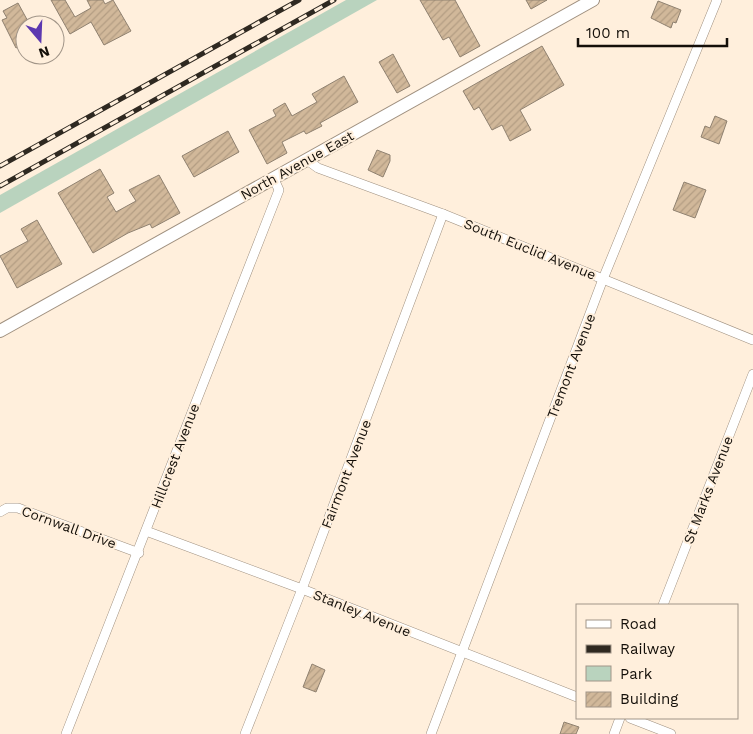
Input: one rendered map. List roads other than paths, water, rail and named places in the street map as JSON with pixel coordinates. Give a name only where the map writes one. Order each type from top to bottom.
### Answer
[{"type":"main road","name":"North Avenue East","points":[[0,331],[594,0]]},
{"type":"street","name":"Tremont Avenue","points":[[431,734],[603,279],[716,0]]},
{"type":"street","name":"South Euclid Avenue","points":[[307,160],[318,168],[443,214],[753,340]]},
{"type":"street","name":"Hillcrest Avenue","points":[[66,734],[139,553],[279,190],[274,179]]},
{"type":"street","name":"Fairmont Avenue","points":[[245,734],[302,589],[443,214]]},
{"type":"street","name":"St Marks Avenue","points":[[663,604],[753,374]]},
{"type":"street","name":"Cornwall Drive","points":[[0,512],[7,508],[18,508],[139,553]]},
{"type":"street","name":"Stanley Avenue","points":[[146,531],[302,589],[576,697]]},
{"type":"street","points":[[614,734],[620,719]]},
{"type":"street","points":[[633,719],[671,734]]},
{"type":"railway","points":[[0,166],[299,0]]},
{"type":"railway","points":[[0,186],[334,0]]}]
